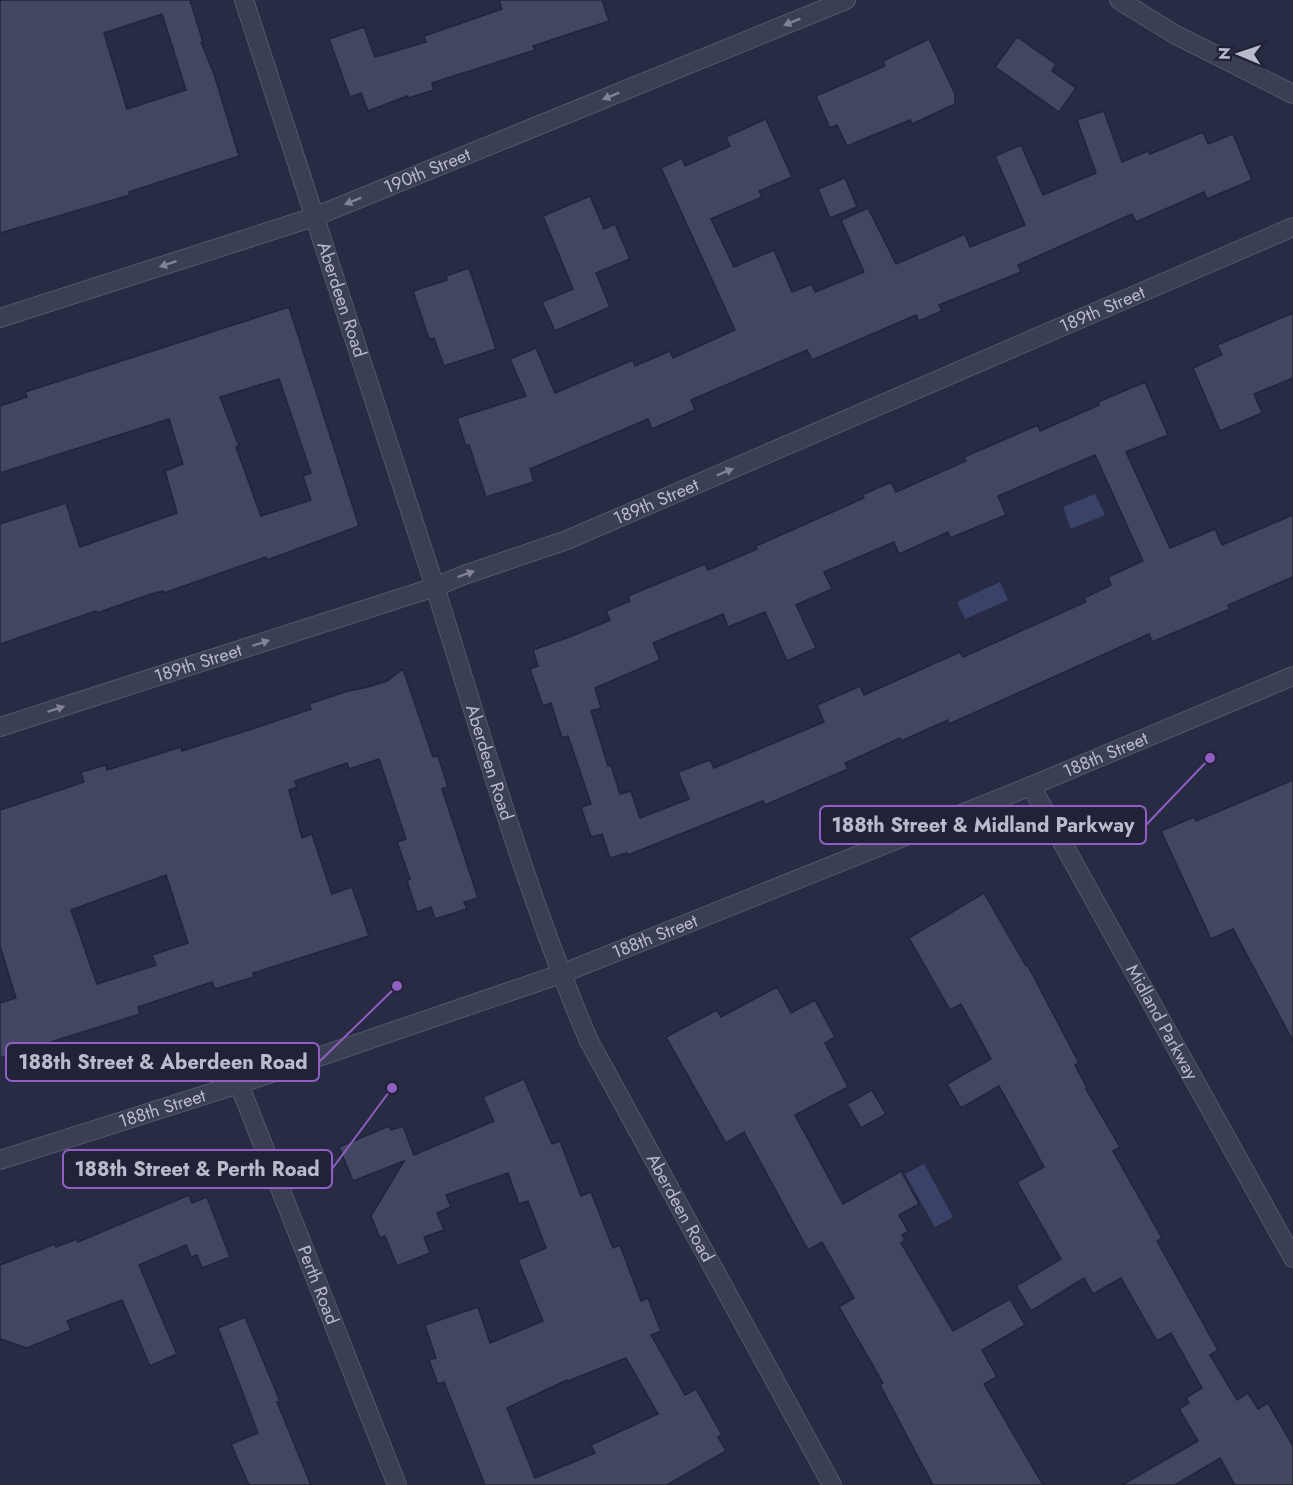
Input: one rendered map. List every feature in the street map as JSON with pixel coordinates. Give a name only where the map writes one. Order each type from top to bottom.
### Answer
[{"type":"street","name":"Aberdeen Road","points":[[244,0],[435,587],[534,903],[561,974],[589,1041],[832,1485]]},
{"type":"street","name":"190th Street","points":[[0,318],[314,217],[846,0]]},
{"type":"street","points":[[1119,0],[1176,35],[1293,94]]},
{"type":"street","name":"189th Street","points":[[0,727],[435,587],[567,540],[1293,227]]},
{"type":"street","name":"188th Street","points":[[0,1160],[239,1084],[561,974],[1030,786],[1293,676]]},
{"type":"street","name":"Midland Parkway","points":[[1030,786],[1293,1258]]},
{"type":"street","name":"Perth Road","points":[[239,1084],[397,1485]]},
{"type":"water","points":[[1095,494],[1105,515],[1071,529],[1063,507]]},
{"type":"water","points":[[1000,582],[1008,600],[965,619],[957,602]]},
{"type":"water","points":[[924,1164],[953,1217],[935,1227],[905,1174]]},
{"type":"building","points":[[0,0],[190,0],[203,42],[201,42],[214,74],[239,156],[129,192],[130,195],[0,233]],"holes":[[[162,14],[186,90],[127,109],[104,33]]]},
{"type":"building","points":[[499,0],[602,0],[609,21],[533,46],[535,50],[432,83],[434,90],[408,98],[407,96],[368,111],[361,93],[350,97],[329,39],[364,27],[375,57],[426,42],[424,36],[502,9]]},
{"type":"building","points":[[1017,37],[1056,64],[1052,71],[1076,88],[1059,112],[995,67]]},
{"type":"building","points":[[929,39],[955,94],[955,104],[912,124],[910,120],[847,146],[837,125],[830,128],[816,96],[885,66],[883,61]]},
{"type":"building","points":[[1104,111],[1122,162],[1148,151],[1150,154],[1203,132],[1208,144],[1233,134],[1252,180],[1207,199],[1204,192],[1136,222],[1132,214],[1018,265],[1021,272],[939,305],[942,311],[919,321],[916,315],[812,360],[807,350],[691,400],[695,410],[652,429],[648,419],[530,469],[534,482],[486,497],[469,445],[466,446],[457,418],[526,396],[510,359],[536,348],[555,393],[633,360],[635,366],[670,351],[673,358],[735,330],[661,168],[682,158],[685,166],[730,146],[726,137],[766,119],[792,177],[759,191],[762,197],[711,219],[734,267],[774,250],[792,292],[812,284],[815,292],[864,272],[841,220],[868,208],[896,264],[965,234],[970,247],[1025,225],[995,156],[1021,145],[1043,195],[1096,173],[1077,120]]},
{"type":"building","points":[[845,178],[857,207],[830,218],[818,189]]},
{"type":"building","points":[[590,196],[604,229],[615,224],[630,259],[596,273],[610,307],[555,331],[542,302],[573,289],[543,216]]},
{"type":"building","points":[[469,268],[496,349],[444,366],[434,338],[429,339],[413,291],[447,280],[446,276]]},
{"type":"building","points":[[289,307],[359,526],[267,560],[266,557],[164,593],[163,591],[148,595],[97,613],[96,611],[0,644],[0,524],[66,503],[80,547],[177,513],[165,471],[183,464],[169,419],[0,473],[0,406],[27,397],[25,392]],"holes":[[[279,379],[311,473],[303,476],[311,500],[261,516],[236,447],[239,446],[220,397]]]},
{"type":"building","points":[[1293,313],[1293,378],[1254,394],[1262,413],[1220,431],[1193,368],[1222,355],[1217,345]]},
{"type":"building","points":[[1145,382],[1168,435],[1126,452],[1170,548],[1215,529],[1222,545],[1293,515],[1293,577],[1228,605],[1230,609],[1152,642],[1149,634],[949,724],[948,720],[901,741],[900,738],[845,763],[848,769],[765,805],[763,801],[628,855],[627,853],[610,858],[602,834],[591,837],[581,807],[591,804],[568,736],[562,738],[551,703],[543,706],[530,669],[538,666],[533,650],[610,620],[606,611],[630,601],[628,596],[705,564],[708,570],[864,498],[862,495],[891,482],[896,492],[966,461],[964,457],[1038,425],[1040,431],[1099,405],[1098,402]],"holes":[[[1095,455],[1143,561],[1108,577],[1111,585],[1084,598],[1086,602],[963,657],[960,652],[864,695],[860,686],[817,705],[824,722],[714,768],[710,760],[678,772],[689,799],[640,818],[631,791],[620,794],[611,765],[608,766],[591,711],[601,708],[595,688],[660,660],[653,643],[723,614],[728,627],[765,612],[787,661],[816,648],[796,605],[832,589],[824,572],[894,542],[899,554],[948,532],[950,538],[1006,515],[998,496]]]},
{"type":"building","points":[[403,669],[433,757],[438,756],[448,787],[442,789],[478,898],[464,902],[467,909],[435,919],[431,907],[417,912],[407,881],[410,879],[397,842],[406,839],[379,759],[349,769],[347,763],[295,781],[297,787],[289,790],[302,838],[312,834],[332,894],[352,887],[369,936],[253,973],[254,977],[215,989],[212,982],[138,1007],[140,1014],[0,1058],[0,1003],[16,998],[0,946],[0,810],[84,782],[81,772],[106,765],[107,770],[181,747],[182,751],[311,709],[309,704],[387,681]],"holes":[[[166,875],[188,943],[152,955],[156,965],[97,984],[71,910]]]},
{"type":"building","points":[[1293,780],[1293,1041],[1233,929],[1211,939],[1161,831],[1194,817],[1196,821]]},
{"type":"building","points":[[984,893],[1028,966],[1079,1063],[1075,1065],[1086,1089],[1120,1147],[1113,1151],[1162,1238],[1157,1241],[1218,1350],[1210,1355],[1237,1400],[1248,1393],[1258,1409],[1268,1403],[1293,1446],[1293,1485],[1235,1485],[1220,1458],[1175,1485],[1122,1485],[1198,1441],[1179,1409],[1189,1403],[1186,1398],[1202,1388],[1171,1333],[1157,1341],[1121,1278],[1093,1294],[1084,1278],[1031,1311],[1016,1286],[1061,1259],[1017,1182],[1044,1167],[999,1086],[961,1108],[947,1084],[991,1059],[961,1004],[950,1010],[909,938]]},
{"type":"building","points":[[777,987],[791,1013],[815,1000],[835,1037],[825,1043],[848,1087],[795,1115],[843,1204],[901,1171],[919,1204],[899,1215],[908,1231],[902,1235],[905,1240],[901,1243],[953,1331],[1010,1299],[1025,1325],[982,1350],[997,1377],[984,1384],[1043,1485],[933,1485],[880,1385],[883,1383],[839,1307],[854,1298],[822,1242],[808,1250],[744,1132],[726,1143],[666,1037],[717,1010],[721,1017]]},
{"type":"building","points":[[524,1079],[552,1144],[560,1141],[581,1196],[591,1192],[613,1248],[620,1245],[641,1301],[648,1298],[661,1331],[651,1335],[685,1395],[696,1389],[722,1435],[718,1437],[726,1451],[667,1485],[485,1485],[444,1382],[438,1384],[429,1360],[436,1358],[425,1325],[478,1307],[490,1343],[543,1321],[518,1260],[546,1248],[528,1201],[519,1204],[508,1173],[446,1195],[451,1207],[437,1213],[444,1230],[424,1237],[430,1253],[397,1266],[385,1236],[380,1238],[371,1216],[404,1161],[353,1181],[339,1147],[389,1126],[391,1130],[403,1126],[414,1155],[494,1121],[483,1097]],"holes":[[[626,1358],[658,1414],[591,1445],[595,1453],[535,1478],[507,1408],[567,1380]]]},
{"type":"building","points":[[872,1090],[886,1114],[861,1128],[847,1104]]},
{"type":"building","points":[[189,1195],[192,1203],[207,1197],[230,1257],[202,1268],[197,1255],[191,1257],[186,1245],[139,1265],[177,1354],[150,1366],[122,1300],[67,1321],[71,1330],[27,1348],[0,1339],[0,1265],[55,1244],[56,1247],[77,1239],[78,1242]]},
{"type":"building","points":[[245,1317],[280,1401],[277,1402],[311,1485],[249,1485],[231,1444],[258,1433],[218,1328]]},
{"type":"place","name":"188th Street & Midland Parkway","points":[[1210,758]]},
{"type":"place","name":"188th Street & Aberdeen Road","points":[[397,986]]},
{"type":"place","name":"188th Street & Perth Road","points":[[392,1088]]}]
